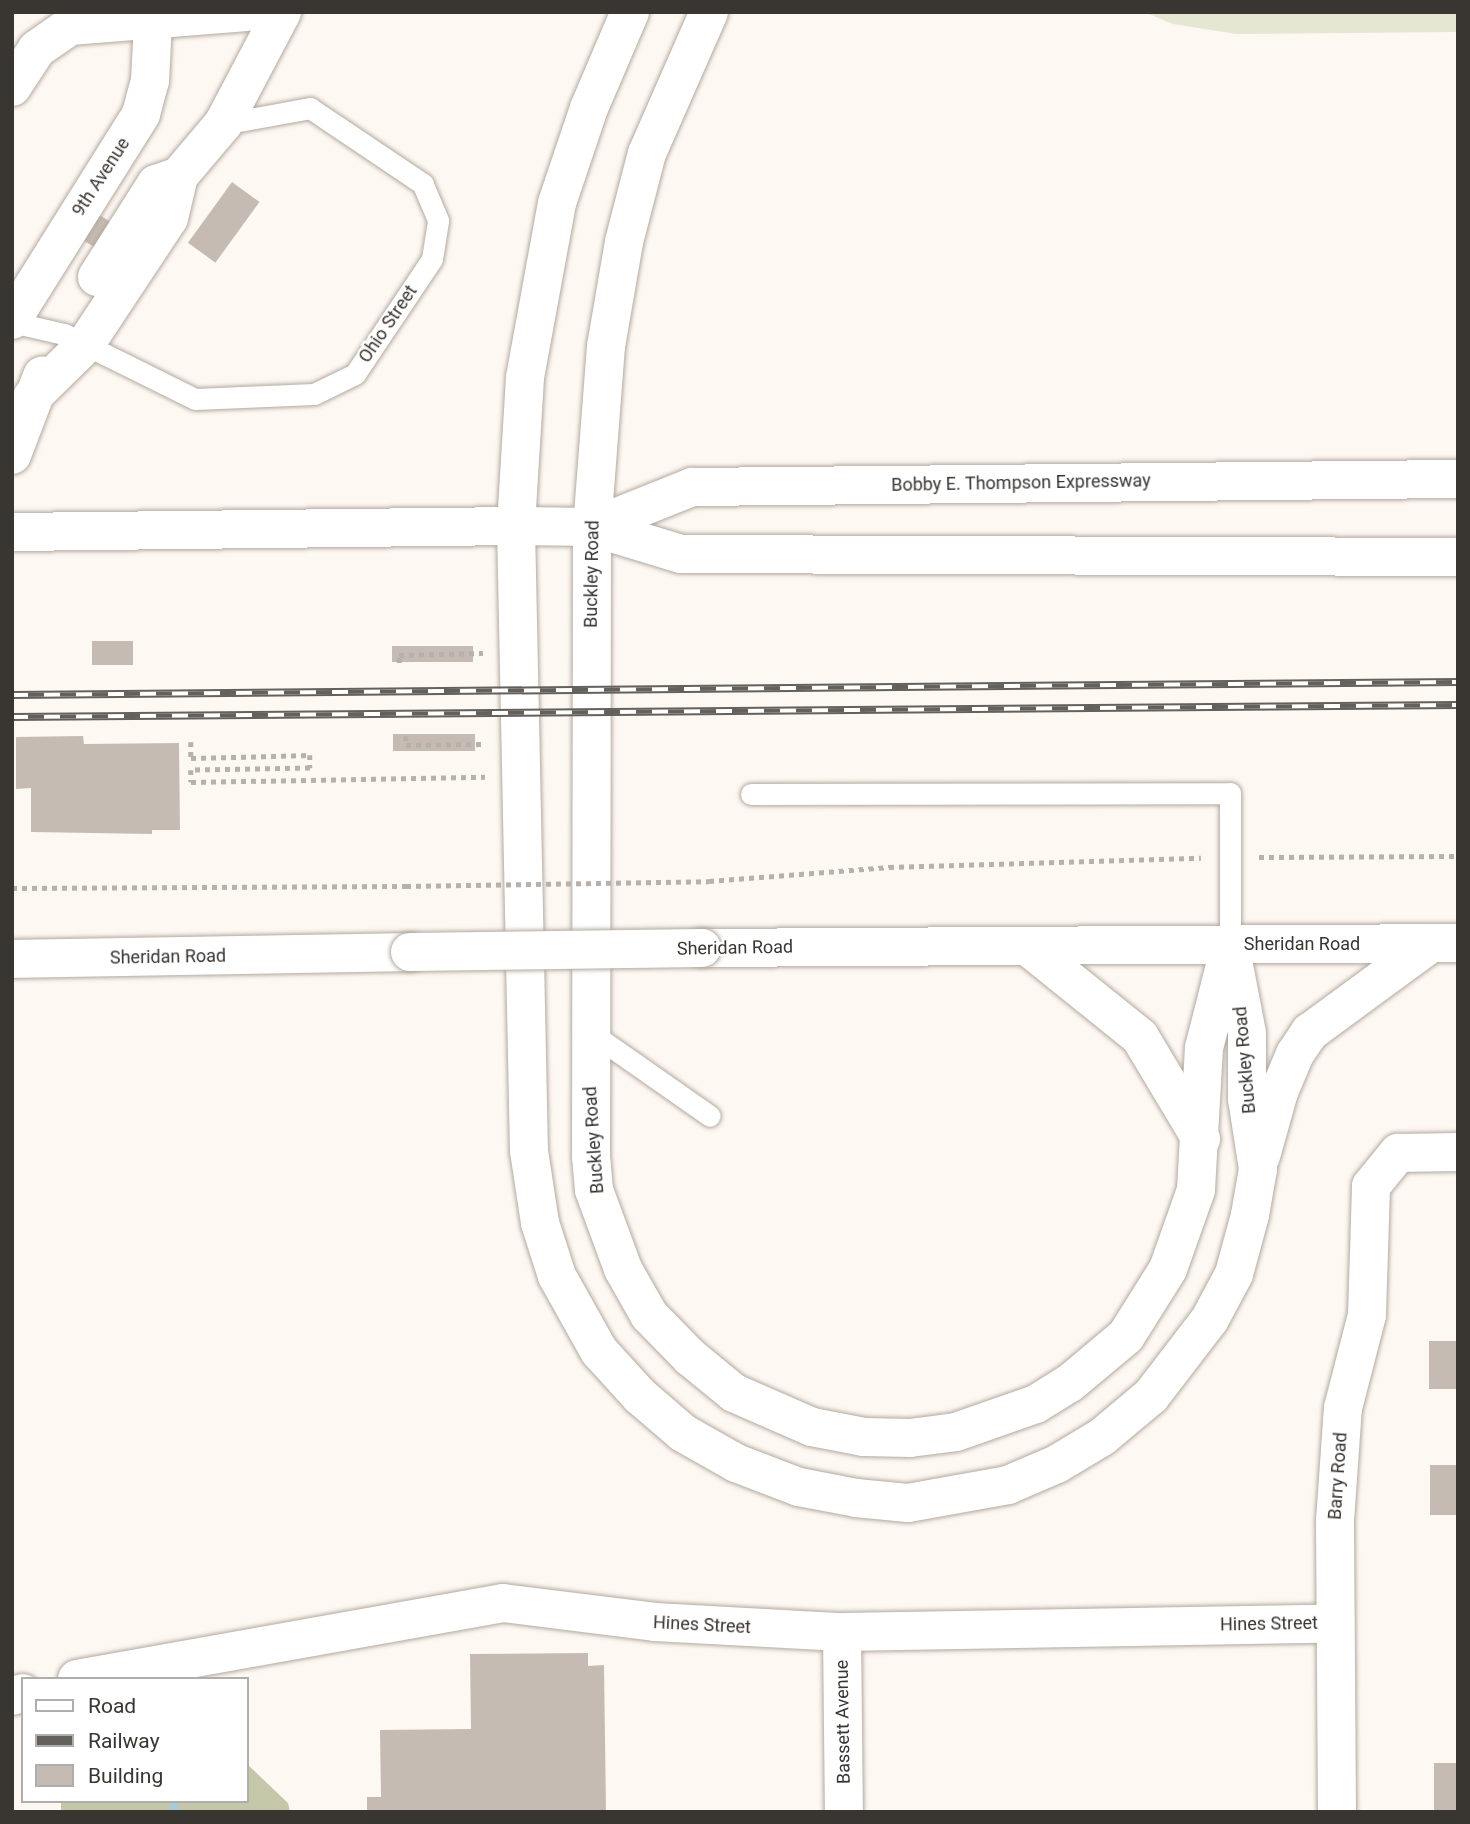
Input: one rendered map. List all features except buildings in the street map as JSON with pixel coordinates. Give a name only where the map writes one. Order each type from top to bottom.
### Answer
[{"type":"main road","points":[[12,86],[37,49],[70,26],[153,22],[246,12]]},
{"type":"main road","points":[[12,455],[32,397],[169,218],[179,176],[223,124],[282,12]]},
{"type":"main road","name":"Buckley Road","points":[[630,12],[589,108],[549,242],[525,378],[516,526],[529,1151],[540,1223],[557,1276],[599,1351],[648,1403],[682,1433],[736,1463],[799,1487],[908,1503],[1008,1485],[1057,1464],[1102,1437],[1151,1396],[1181,1362],[1234,1274],[1258,1169],[1247,1099],[1247,1032],[1230,944]]},
{"type":"main road","name":"Buckley Road","points":[[709,12],[647,153],[624,242],[606,346],[592,527],[590,1032],[594,1190],[608,1237],[649,1315],[690,1357],[734,1393],[812,1427],[864,1437],[910,1438],[995,1422],[1037,1404],[1105,1356],[1151,1301],[1168,1269],[1196,1190],[1202,1141],[1203,1048],[1230,944]]},
{"type":"main road","name":"9th Avenue","points":[[12,321],[141,114],[151,68],[153,22]]},
{"type":"main road","name":"Bobby E. Thompson Expressway","points":[[592,527],[692,487],[1458,479]]},
{"type":"main road","name":"Bobby E. Thompson Expressway","points":[[12,532],[592,527],[681,554],[1458,557]]},
{"type":"main road","points":[[1258,1169],[1279,1092],[1294,1054],[1310,1032],[1444,943]]},
{"type":"main road","name":"Sheridan Road","points":[[12,959],[702,948],[1444,943]]},
{"type":"main road","points":[[1027,946],[1140,1037],[1202,1141]]},
{"type":"main road","name":"Barry Road","points":[[1337,1812],[1335,1521],[1343,1408],[1367,1315],[1371,1186],[1398,1153],[1458,1152]]},
{"type":"main road","name":"Hines Street","points":[[88,1677],[503,1603],[655,1622],[842,1632],[1335,1623]]},
{"type":"main road","name":"Bassett Avenue","points":[[842,1632],[844,1812]]},
{"type":"lane","name":"Ohio Street","points":[[12,321],[74,339],[195,399],[314,394],[355,374],[432,259],[438,220],[423,184],[310,108],[223,124]]},
{"type":"lane","points":[[751,794],[1230,793],[1230,944]]},
{"type":"lane","points":[[590,1032],[710,1116]]},
{"type":"path","points":[[400,663],[399,655],[487,653]]},
{"type":"path","points":[[406,736],[406,745],[489,744]]},
{"type":"path","points":[[191,742],[191,758],[310,755],[310,768],[191,770],[191,782],[489,777]]},
{"type":"path","points":[[1270,857],[1458,856]]},
{"type":"path","points":[[12,888],[709,881],[889,867],[1195,858]]},
{"type":"green space","points":[[1144,12],[1458,12],[1458,32],[1236,34],[1173,24]]},
{"type":"green space","points":[[248,1765],[288,1803],[290,1812],[61,1812],[61,1803],[248,1803]]},
{"type":"railway","points":[[12,695],[1458,682]]},
{"type":"railway","points":[[12,717],[1458,705]]}]
